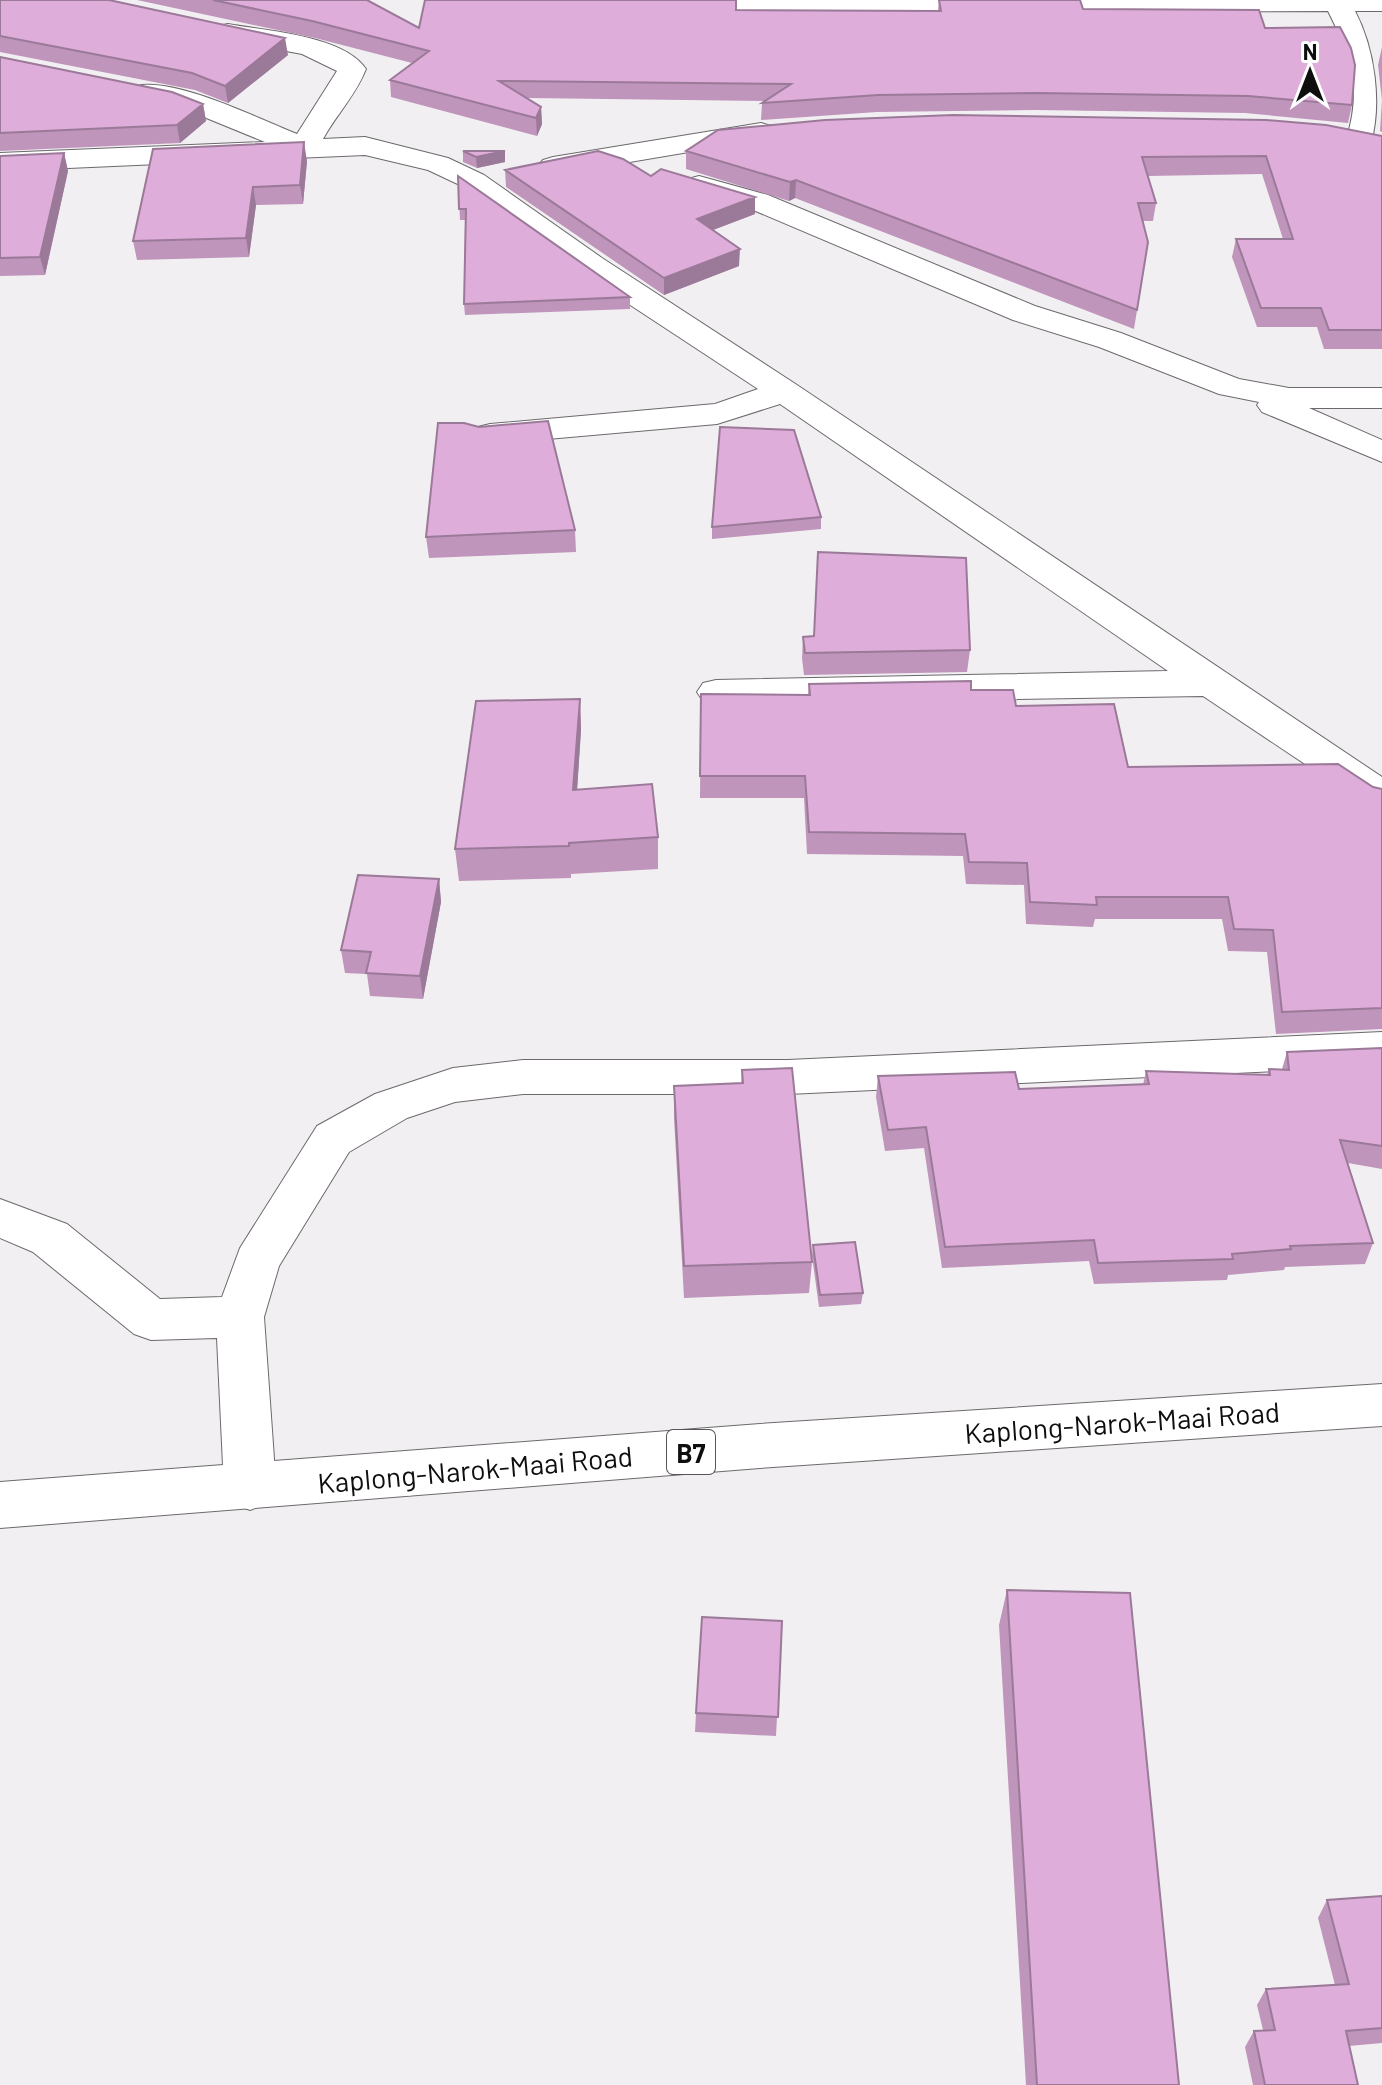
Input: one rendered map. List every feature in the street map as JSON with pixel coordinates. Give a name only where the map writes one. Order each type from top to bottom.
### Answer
[{"type":"main road","points":[[645,2],[760,6],[1382,3]]},
{"type":"main road","points":[[1337,3],[1369,73],[1371,96],[1361,138]]},
{"type":"main road","points":[[198,25],[314,49],[344,60],[352,69],[345,86],[326,108],[304,147]]},
{"type":"main road","points":[[121,87],[184,99],[304,147]]},
{"type":"main road","points":[[0,162],[365,146],[500,176],[598,157],[783,131]]},
{"type":"main road","points":[[598,157],[757,201],[1024,313],[1110,340],[1231,387],[1382,452]]},
{"type":"main road","points":[[500,176],[591,265],[782,390],[1382,796]]},
{"type":"main road","points":[[1231,387],[1289,398],[1382,398]]},
{"type":"main road","points":[[480,435],[717,414],[753,404],[782,390]]},
{"type":"main road","points":[[716,692],[1211,683]]},
{"type":"main road","points":[[250,1487],[240,1317],[257,1262],[333,1139],[391,1106],[453,1085],[523,1077],[788,1077],[1382,1049]]},
{"type":"main road","points":[[0,1218],[50,1238],[151,1320],[240,1317]]},
{"type":"main road","name":"Kaplong-Narok-Maai Road","points":[[0,1505],[760,1446],[1382,1405]]},
{"type":"building","points":[[0,0],[109,0],[285,38],[225,86],[192,73],[0,36]]},
{"type":"building","points":[[213,0],[367,0],[419,28],[425,0],[736,0],[736,10],[941,11],[939,0],[1080,0],[1083,9],[1259,10],[1265,28],[1340,27],[1351,48],[1355,65],[1352,105],[1248,96],[1037,93],[878,95],[762,103],[791,84],[499,81],[541,107],[536,118],[390,80],[429,51]]},
{"type":"building","points":[[0,57],[172,92],[203,104],[177,125],[0,133]]},
{"type":"building","points":[[953,115],[1266,120],[1326,125],[1382,136],[1382,330],[1329,330],[1321,308],[1261,308],[1236,239],[1293,239],[1266,156],[1142,157],[1156,203],[1138,203],[1148,242],[1137,310],[796,180],[790,182],[686,151],[718,130],[825,120]]},
{"type":"building","points":[[304,142],[300,185],[253,187],[246,238],[133,241],[153,149]]},
{"type":"building","points":[[463,151],[505,151],[476,157]]},
{"type":"building","points":[[598,151],[623,159],[651,176],[661,169],[755,197],[697,219],[740,249],[664,278],[505,170]]},
{"type":"building","points":[[64,153],[40,257],[0,258],[0,156]]},
{"type":"building","points":[[458,176],[630,297],[464,304],[466,209],[459,209]]},
{"type":"building","points":[[548,421],[575,530],[426,537],[438,423],[464,423],[479,427]]},
{"type":"building","points":[[720,427],[794,430],[821,517],[712,527]]},
{"type":"building","points":[[818,552],[966,558],[970,650],[805,653],[803,637],[814,636]]},
{"type":"building","points":[[971,681],[971,690],[1013,690],[1016,706],[1114,704],[1128,767],[1338,764],[1373,787],[1382,789],[1382,1008],[1282,1012],[1273,930],[1234,929],[1228,897],[1096,897],[1097,905],[1030,902],[1027,863],[969,862],[965,834],[809,832],[805,776],[700,776],[701,694],[810,695],[809,684]]},
{"type":"building","points":[[580,699],[573,790],[652,784],[658,837],[569,843],[569,846],[455,849],[476,701]]},
{"type":"building","points":[[358,875],[439,879],[420,976],[366,973],[371,952],[341,950]]},
{"type":"building","points":[[1382,1048],[1382,1146],[1340,1140],[1373,1243],[1290,1246],[1291,1249],[1232,1254],[1233,1259],[1098,1263],[1094,1240],[945,1247],[926,1127],[888,1130],[878,1076],[1015,1072],[1019,1089],[1149,1084],[1146,1071],[1270,1075],[1269,1069],[1289,1070],[1287,1052]]},
{"type":"building","points":[[792,1068],[812,1262],[684,1266],[674,1086],[743,1083],[742,1070]]},
{"type":"building","points":[[855,1242],[863,1293],[820,1295],[813,1245]]},
{"type":"building","points":[[1007,1590],[1130,1593],[1179,2085],[1037,2085]]},
{"type":"building","points":[[702,1617],[782,1621],[778,1717],[696,1713]]},
{"type":"building","points":[[1382,1896],[1382,2028],[1346,2031],[1358,2085],[1265,2085],[1254,2031],[1275,2030],[1266,1989],[1349,1984],[1327,1900]]}]
